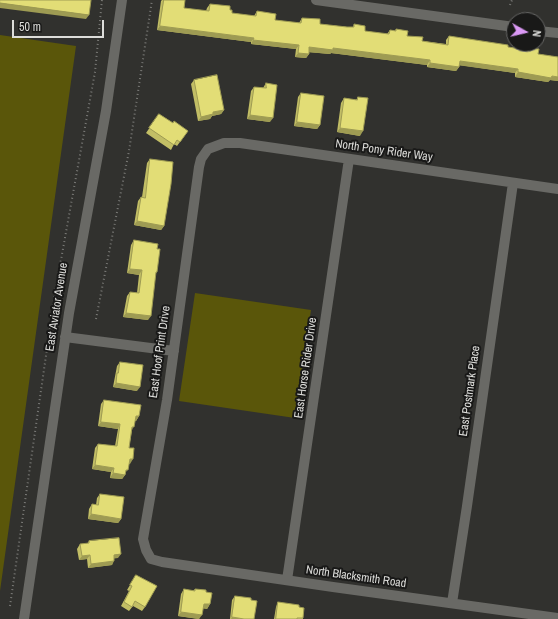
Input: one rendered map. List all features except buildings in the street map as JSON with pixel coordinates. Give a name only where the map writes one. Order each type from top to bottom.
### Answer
[{"type":"street","name":"East Aviator Avenue","points":[[24,619],[66,337],[106,110],[122,0]]},
{"type":"street","points":[[316,0],[350,2],[506,26]]},
{"type":"street","points":[[546,32],[558,33]]},
{"type":"street","name":"North Pony Rider Way","points":[[208,149],[224,143],[240,143],[558,189]]},
{"type":"street","name":"East Hoof Print Drive","points":[[151,559],[146,550],[143,539],[174,351],[199,167],[201,159],[208,149]]},
{"type":"street","name":"East Horse Rider Drive","points":[[287,580],[350,159]]},
{"type":"street","name":"East Postmark Place","points":[[452,603],[513,183]]},
{"type":"street","points":[[66,337],[174,351]]},
{"type":"street","name":"North Blacksmith Road","points":[[151,559],[172,564],[558,618]]},
{"type":"path","points":[[10,606],[55,293],[95,72],[102,0]]},
{"type":"path","points":[[96,319],[129,151],[152,0]]},
{"type":"path","points":[[510,5],[512,0]]},
{"type":"shaded area","points":[[0,35],[76,46],[0,591]]},
{"type":"shaded area","points":[[195,293],[311,310],[295,418],[179,401]]}]
